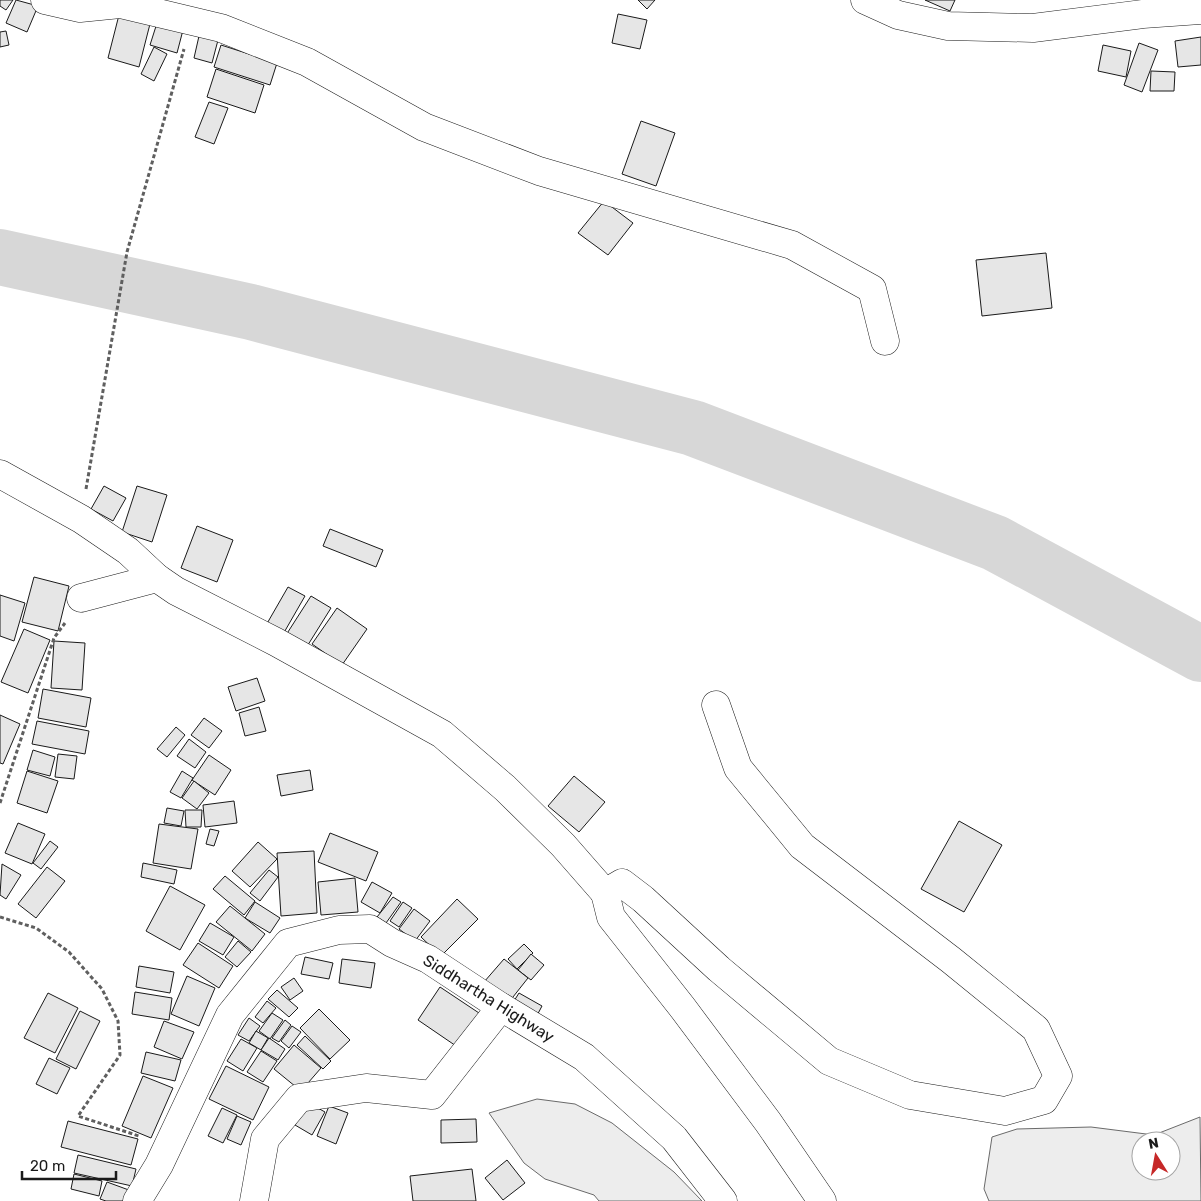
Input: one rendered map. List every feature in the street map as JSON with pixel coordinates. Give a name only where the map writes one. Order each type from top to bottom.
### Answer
[{"type":"main road","points":[[45,0],[80,8],[120,4],[221,28],[308,62],[424,127],[539,171],[792,245],[872,289],[885,341]]},
{"type":"main road","points":[[865,0],[898,15],[948,26],[1033,28],[1143,14],[1201,10]]},
{"type":"main road","points":[[0,474],[81,519],[128,551],[157,578],[176,591],[276,642],[442,734],[505,788],[563,845],[605,893],[612,917],[768,1122],[822,1201]]},
{"type":"main road","points":[[82,598],[157,578]]},
{"type":"main road","points":[[605,893],[622,883],[643,899],[719,969],[829,1061],[910,1095],[1005,1111],[1044,1100],[1058,1076],[1036,1028],[802,846],[738,768],[716,705]]},
{"type":"main road","name":"Siddhartha Highway","points":[[137,1201],[168,1146],[230,1015],[288,943],[339,930],[370,929],[392,943],[428,959],[501,1007],[584,1057],[674,1138],[723,1201]]},
{"type":"main road","points":[[254,1201],[265,1139],[300,1098],[366,1088],[432,1095],[501,1007]]},
{"type":"path","points":[[85,495],[128,252],[186,42]]},
{"type":"path","points":[[0,804],[54,638],[82,598]]},
{"type":"path","points":[[0,918],[36,928],[69,952],[102,989],[118,1020],[120,1055],[78,1116],[168,1146]]},
{"type":"shaded area","points":[[537,1099],[575,1104],[612,1123],[674,1172],[702,1201],[599,1201],[594,1195],[545,1179],[524,1163],[489,1113]]},
{"type":"shaded area","points":[[1200,1117],[1201,1201],[989,1201],[984,1189],[992,1137],[1017,1129],[1091,1127],[1131,1132],[1131,1181],[1181,1181],[1181,1131],[1164,1131]]},
{"type":"building","points":[[0,0],[13,0],[6,10],[0,6]]},
{"type":"building","points":[[16,0],[38,6],[27,32],[6,23]]},
{"type":"building","points":[[638,0],[655,0],[647,9]]},
{"type":"building","points":[[925,0],[955,0],[950,11]]},
{"type":"building","points":[[120,11],[151,20],[139,67],[108,58]]},
{"type":"building","points":[[618,14],[647,20],[640,49],[612,43]]},
{"type":"building","points":[[157,23],[183,30],[177,53],[150,45]]},
{"type":"building","points":[[6,31],[9,45],[0,47],[0,32]]},
{"type":"building","points":[[199,36],[218,40],[212,63],[194,58]]},
{"type":"building","points":[[1201,37],[1201,65],[1178,67],[1175,41]]},
{"type":"building","points":[[1139,43],[1158,50],[1142,92],[1124,85]]},
{"type":"building","points":[[221,45],[277,63],[270,85],[214,67]]},
{"type":"building","points":[[1103,45],[1131,51],[1126,77],[1098,71]]},
{"type":"building","points":[[154,47],[167,54],[154,81],[141,74]]},
{"type":"building","points":[[216,69],[264,85],[255,113],[207,97]]},
{"type":"building","points":[[1151,71],[1175,72],[1174,91],[1150,91]]},
{"type":"building","points":[[209,102],[228,108],[214,144],[195,137]]},
{"type":"building","points":[[641,121],[675,133],[656,186],[622,174]]},
{"type":"building","points":[[604,201],[633,223],[608,255],[578,233]]},
{"type":"building","points":[[1046,253],[1052,308],[982,316],[976,260]]},
{"type":"building","points":[[104,486],[126,498],[113,521],[91,509]]},
{"type":"building","points":[[137,486],[167,495],[152,542],[122,532]]},
{"type":"building","points":[[197,526],[233,540],[217,582],[181,568]]},
{"type":"building","points":[[330,529],[383,550],[376,567],[323,546]]},
{"type":"building","points":[[34,577],[69,586],[58,631],[22,622]]},
{"type":"building","points":[[288,587],[305,596],[282,636],[265,627]]},
{"type":"building","points":[[0,595],[25,603],[14,641],[0,636]]},
{"type":"building","points":[[311,596],[331,608],[306,648],[286,635]]},
{"type":"building","points":[[337,608],[367,629],[342,665],[312,644]]},
{"type":"building","points":[[24,629],[50,640],[28,693],[1,682]]},
{"type":"building","points":[[54,641],[85,643],[82,690],[51,688]]},
{"type":"building","points":[[257,678],[265,701],[236,711],[228,687]]},
{"type":"building","points":[[43,689],[91,698],[86,727],[38,718]]},
{"type":"building","points":[[259,707],[266,731],[245,736],[239,713]]},
{"type":"building","points":[[0,715],[20,724],[3,764],[0,763]]},
{"type":"building","points":[[204,718],[222,731],[209,748],[191,735]]},
{"type":"building","points":[[37,721],[89,731],[85,754],[32,744]]},
{"type":"building","points":[[176,727],[185,735],[167,757],[157,749]]},
{"type":"building","points":[[189,739],[206,752],[195,768],[177,756]]},
{"type":"building","points":[[33,750],[55,757],[50,776],[27,770]]},
{"type":"building","points":[[58,754],[77,756],[74,779],[55,777]]},
{"type":"building","points":[[209,755],[231,770],[215,795],[192,780]]},
{"type":"building","points":[[310,770],[313,790],[281,796],[277,775]]},
{"type":"building","points":[[27,771],[58,781],[47,813],[17,803]]},
{"type":"building","points":[[182,771],[193,778],[181,798],[170,792]]},
{"type":"building","points":[[574,776],[605,802],[579,832],[548,806]]},
{"type":"building","points":[[194,781],[209,793],[197,809],[182,798]]},
{"type":"building","points":[[234,801],[237,823],[205,827],[203,805]]},
{"type":"building","points":[[167,808],[184,811],[181,826],[164,823]]},
{"type":"building","points":[[185,810],[202,810],[201,827],[186,827]]},
{"type":"building","points":[[959,821],[1002,845],[964,912],[921,889]]},
{"type":"building","points":[[18,823],[45,834],[32,864],[5,853]]},
{"type":"building","points":[[159,824],[198,829],[191,869],[153,863]]},
{"type":"building","points":[[210,829],[219,831],[214,846],[206,844]]},
{"type":"building","points":[[330,833],[378,852],[366,881],[318,862]]},
{"type":"building","points":[[50,841],[58,847],[41,869],[33,863]]},
{"type":"building","points":[[258,842],[277,859],[250,887],[232,871]]},
{"type":"building","points":[[314,851],[317,913],[281,916],[277,853]]},
{"type":"building","points":[[143,863],[177,870],[174,884],[141,877]]},
{"type":"building","points":[[2,864],[21,875],[6,899],[0,895]]},
{"type":"building","points":[[47,867],[65,881],[36,918],[18,904]]},
{"type":"building","points":[[269,870],[278,877],[260,901],[250,893]]},
{"type":"building","points":[[225,876],[255,901],[244,915],[213,889]]},
{"type":"building","points":[[355,878],[358,912],[321,915],[318,882]]},
{"type":"building","points":[[372,882],[392,893],[380,913],[361,902]]},
{"type":"building","points":[[170,886],[205,905],[180,950],[146,931]]},
{"type":"building","points":[[393,897],[401,902],[386,923],[377,917]]},
{"type":"building","points":[[457,899],[478,919],[441,956],[421,937]]},
{"type":"building","points":[[255,902],[280,918],[270,933],[245,918]]},
{"type":"building","points":[[403,902],[412,908],[399,927],[390,921]]},
{"type":"building","points":[[230,906],[265,934],[252,951],[216,922]]},
{"type":"building","points":[[414,909],[430,921],[415,941],[399,929]]},
{"type":"building","points":[[210,923],[234,937],[223,955],[199,941]]},
{"type":"building","points":[[238,941],[251,952],[237,967],[225,957]]},
{"type":"building","points":[[198,943],[233,966],[219,988],[183,965]]},
{"type":"building","points":[[524,944],[533,953],[517,969],[508,959]]},
{"type":"building","points":[[531,954],[544,965],[531,980],[518,970]]},
{"type":"building","points":[[305,957],[333,963],[329,979],[301,974]]},
{"type":"building","points":[[342,959],[375,963],[371,988],[339,983]]},
{"type":"building","points":[[504,959],[528,978],[509,1002],[484,982]]},
{"type":"building","points":[[139,966],[174,972],[170,993],[136,987]]},
{"type":"building","points":[[187,976],[215,988],[199,1026],[171,1014]]},
{"type":"building","points":[[294,978],[303,991],[290,1000],[281,987]]},
{"type":"building","points":[[440,987],[482,1015],[459,1048],[418,1020]]},
{"type":"building","points":[[277,990],[298,1008],[289,1017],[268,999]]},
{"type":"building","points":[[135,992],[172,998],[169,1020],[132,1014]]},
{"type":"building","points":[[48,993],[78,1008],[55,1053],[24,1038]]},
{"type":"building","points":[[519,993],[542,1006],[533,1023],[509,1009]]},
{"type":"building","points":[[267,1001],[276,1008],[263,1023],[255,1017]]},
{"type":"building","points":[[319,1009],[350,1040],[330,1059],[300,1028]]},
{"type":"building","points":[[80,1011],[100,1021],[76,1069],[56,1059]]},
{"type":"building","points":[[272,1013],[283,1020],[270,1039],[259,1031]]},
{"type":"building","points":[[249,1018],[260,1026],[249,1041],[238,1035]]},
{"type":"building","points":[[285,1020],[291,1025],[279,1042],[272,1038]]},
{"type":"building","points":[[164,1021],[194,1032],[182,1059],[154,1047]]},
{"type":"building","points":[[292,1026],[301,1032],[289,1048],[281,1041]]},
{"type":"building","points":[[256,1031],[268,1038],[261,1050],[249,1043]]},
{"type":"building","points":[[305,1036],[331,1061],[323,1069],[297,1045]]},
{"type":"building","points":[[269,1038],[285,1049],[278,1060],[261,1050]]},
{"type":"building","points":[[241,1039],[257,1048],[243,1071],[227,1061]]},
{"type":"building","points":[[294,1045],[321,1068],[301,1091],[274,1069]]},
{"type":"building","points":[[261,1051],[277,1061],[263,1082],[247,1072]]},
{"type":"building","points":[[146,1052],[181,1060],[175,1081],[141,1073]]},
{"type":"building","points":[[49,1058],[70,1068],[57,1094],[36,1084]]},
{"type":"building","points":[[226,1066],[269,1087],[253,1120],[209,1099]]},
{"type":"building","points":[[143,1076],[173,1088],[151,1138],[122,1126]]},
{"type":"building","points":[[307,1102],[325,1112],[312,1135],[295,1125]]},
{"type":"building","points":[[329,1106],[348,1113],[336,1144],[317,1136]]},
{"type":"building","points":[[222,1108],[237,1115],[223,1143],[208,1136]]},
{"type":"building","points":[[237,1116],[251,1122],[241,1145],[227,1139]]},
{"type":"building","points":[[476,1119],[477,1142],[441,1143],[441,1120]]},
{"type":"building","points":[[68,1121],[138,1139],[131,1165],[61,1147]]},
{"type":"building","points":[[78,1155],[136,1169],[132,1186],[74,1173]]},
{"type":"building","points":[[507,1160],[525,1183],[503,1200],[485,1178]]},
{"type":"building","points":[[472,1169],[476,1201],[413,1201],[410,1176]]},
{"type":"building","points":[[74,1174],[102,1181],[99,1196],[71,1189]]},
{"type":"building","points":[[107,1182],[137,1193],[134,1201],[106,1201],[100,1199]]},
{"type":"waterway","points":[[0,257],[251,312],[693,428],[995,543],[1201,654]]}]
